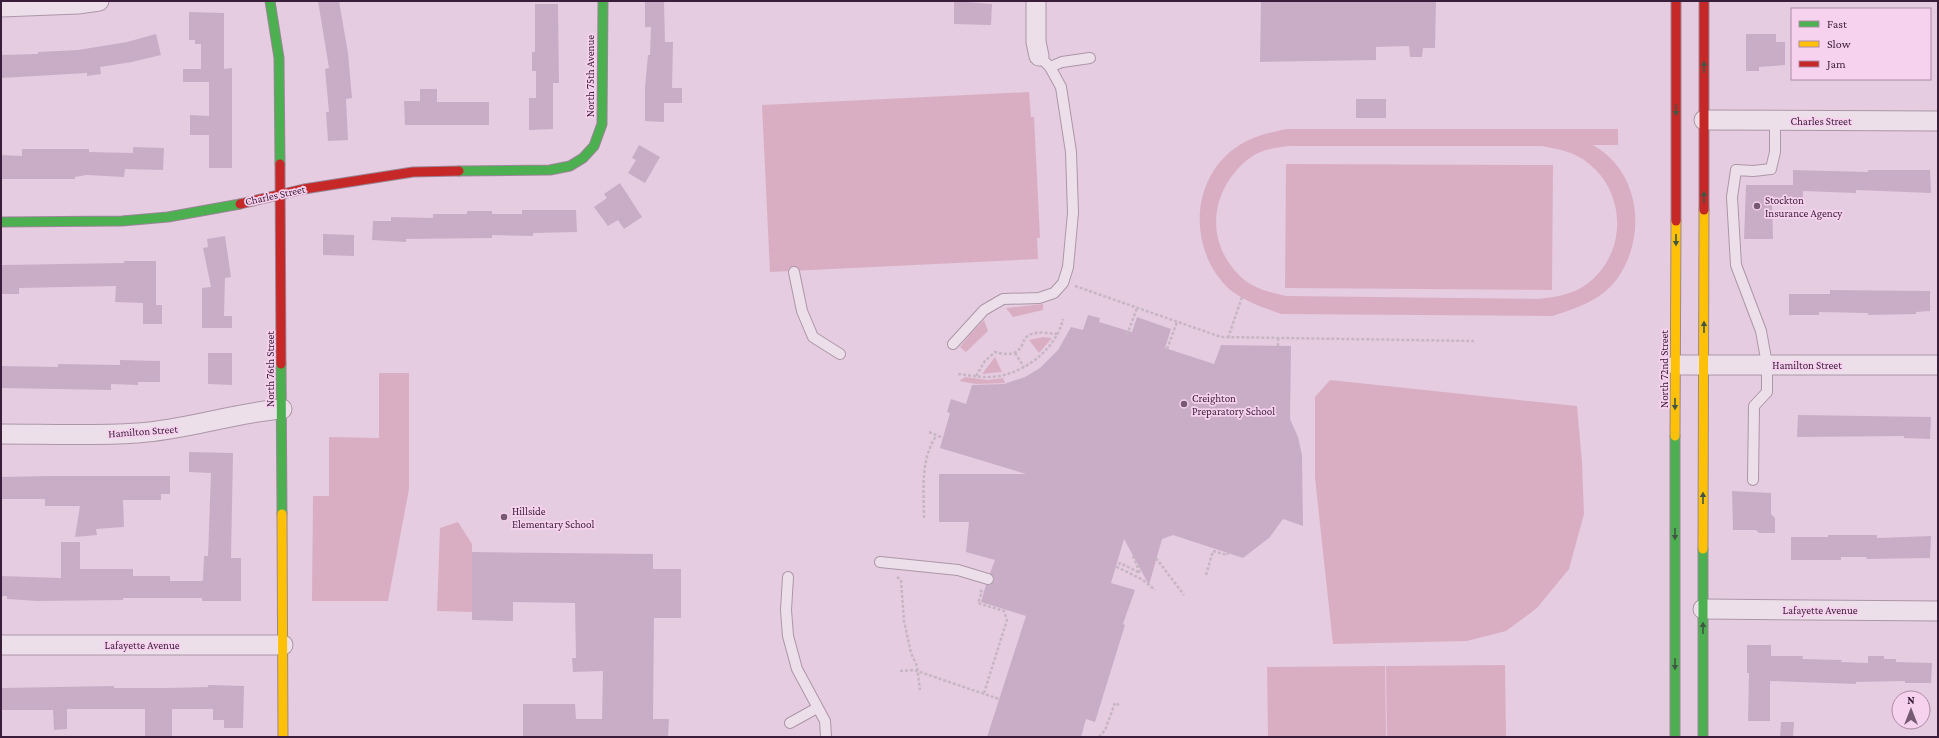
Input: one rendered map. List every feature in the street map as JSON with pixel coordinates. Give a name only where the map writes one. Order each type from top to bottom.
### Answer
[{"type":"street","points":[[1,7],[23,4],[78,4],[99,1]]},
{"type":"street","name":"North 76th Street","points":[[270,1],[279,58],[280,82],[283,737]]},
{"type":"street","name":"North 75th Avenue","points":[[550,170],[570,166],[583,158],[594,146],[599,136],[602,124],[603,1]]},
{"type":"street","points":[[1036,1],[1036,42],[1044,62]]},
{"type":"street","name":"North 72nd Street","points":[[1675,737],[1676,1]]},
{"type":"street","points":[[1703,737],[1704,1]]},
{"type":"street","name":"Charles Street","points":[[1704,120],[1938,121]]},
{"type":"street","name":"Charles Street","points":[[1,222],[122,222],[168,217],[281,195],[304,189],[413,172],[550,170]]},
{"type":"street","name":"Hamilton Street","points":[[1676,365],[1938,365]]},
{"type":"street","name":"Hamilton Street","points":[[1,434],[138,433],[189,427],[256,411],[282,409]]},
{"type":"street","name":"Lafayette Avenue","points":[[1703,609],[1938,610]]},
{"type":"street","name":"Lafayette Avenue","points":[[1,645],[283,645]]},
{"type":"lane","points":[[1044,62],[1062,62],[1090,58]]},
{"type":"lane","points":[[953,344],[984,310],[1003,299],[1039,298],[1054,293],[1064,283],[1068,267],[1073,213],[1071,152],[1061,87],[1044,62]]},
{"type":"lane","points":[[1753,480],[1754,406],[1767,392],[1767,364],[1761,331],[1736,265],[1732,197],[1736,170],[1753,171],[1771,169],[1775,152],[1776,120]]},
{"type":"lane","points":[[794,272],[802,311],[813,337],[840,354]]},
{"type":"lane","points":[[880,562],[958,570],[984,578]]},
{"type":"lane","points":[[788,577],[786,610],[788,636],[797,669],[825,721],[826,737]]},
{"type":"lane","points":[[790,723],[818,708]]},
{"type":"path","points":[[1071,285],[1221,337],[1228,338],[1474,341]]},
{"type":"path","points":[[1228,338],[1242,297]]},
{"type":"path","points":[[1127,336],[1137,308]]},
{"type":"path","points":[[958,374],[986,377],[1004,375],[1024,367],[1047,350],[1057,334],[1063,319]]},
{"type":"path","points":[[1167,349],[1172,332],[1177,322]]},
{"type":"path","points":[[976,376],[985,361],[995,352],[1003,354],[1015,353],[1020,349],[1024,339],[1028,336],[1040,333],[1057,334]]},
{"type":"path","points":[[1278,338],[1278,346]]},
{"type":"path","points":[[1015,353],[1024,367]]},
{"type":"path","points":[[929,432],[943,438]]},
{"type":"path","points":[[924,518],[925,460],[936,436]]},
{"type":"path","points":[[1206,575],[1213,551],[1227,555],[1228,553]]},
{"type":"path","points":[[1133,556],[1140,573],[1120,563],[1117,567],[1143,580],[1155,590]]},
{"type":"path","points":[[1156,558],[1184,595]]},
{"type":"path","points":[[895,576],[901,580],[904,621],[911,653],[918,672],[920,690]]},
{"type":"path","points":[[984,578],[977,588],[982,592],[978,603],[1004,611],[1007,620],[984,693]]},
{"type":"path","points":[[900,671],[914,670],[999,699]]},
{"type":"path","points":[[1099,737],[1104,730],[1114,703],[1119,705]]},
{"type":"shaded area","points":[[1029,92],[1031,117],[1034,117],[1040,238],[1037,238],[1038,259],[770,272],[762,105]]},
{"type":"shaded area","points":[[1287,129],[1618,129],[1618,145],[1593,145],[1609,157],[1621,171],[1630,188],[1634,206],[1635,225],[1633,244],[1627,262],[1617,279],[1604,293],[1579,307],[1552,316],[1281,314],[1267,309],[1246,300],[1233,292],[1215,272],[1206,255],[1201,237],[1200,218],[1202,199],[1208,181],[1218,165],[1237,146],[1258,136]],"holes":[[[1290,146],[1542,146],[1578,156],[1588,163],[1601,176],[1610,191],[1616,208],[1617,225],[1615,243],[1608,259],[1598,274],[1584,286],[1568,294],[1538,299],[1286,296],[1261,289],[1249,283],[1239,275],[1229,263],[1222,250],[1218,237],[1216,223],[1217,210],[1227,183],[1246,161],[1258,153],[1266,150]]]},
{"type":"shaded area","points":[[1286,164],[1553,165],[1552,290],[1285,288]]},
{"type":"shaded area","points":[[1043,304],[1043,310],[1013,317],[1006,308]]},
{"type":"shaded area","points":[[984,320],[988,331],[966,352],[960,347]]},
{"type":"shaded area","points":[[1043,337],[1052,338],[1039,353],[1029,340]]},
{"type":"shaded area","points":[[995,357],[1002,372],[982,374]]},
{"type":"shaded area","points":[[379,373],[409,373],[409,489],[388,601],[312,601],[313,496],[329,496],[329,437],[379,438]]},
{"type":"shaded area","points":[[965,377],[988,380],[1003,378],[1005,383],[976,384],[959,381]]},
{"type":"shaded area","points":[[1330,380],[1577,406],[1582,462],[1584,514],[1569,569],[1537,608],[1506,631],[1467,641],[1333,644],[1315,478],[1315,397]]},
{"type":"shaded area","points":[[458,522],[472,544],[472,612],[437,611],[440,528]]},
{"type":"shaded area","points":[[1505,665],[1506,737],[1387,737],[1386,666]]},
{"type":"shaded area","points":[[1385,666],[1386,737],[1268,737],[1267,667]]},
{"type":"building","points":[[318,1],[339,1],[348,53],[352,98],[346,99],[348,140],[328,141],[326,112],[329,112],[325,69],[329,68]]},
{"type":"building","points":[[645,1],[664,1],[665,42],[673,42],[672,88],[682,88],[682,103],[664,103],[664,122],[645,121],[645,87],[648,55],[650,55],[651,27],[645,27]]},
{"type":"building","points":[[954,1],[992,4],[991,25],[954,24]]},
{"type":"building","points":[[1261,1],[1436,1],[1435,48],[1423,48],[1422,57],[1410,57],[1409,46],[1376,47],[1376,60],[1260,62]]},
{"type":"building","points":[[535,4],[558,4],[559,83],[553,83],[553,129],[529,130],[529,98],[536,98],[536,71],[532,71],[532,52],[535,52]]},
{"type":"building","points":[[189,12],[224,13],[224,69],[232,68],[232,168],[209,168],[209,135],[190,135],[190,115],[209,116],[209,82],[183,82],[183,69],[201,69],[201,44],[195,44],[195,40],[189,40]]},
{"type":"building","points":[[156,34],[161,55],[132,62],[100,67],[101,74],[87,76],[87,73],[1,78],[1,55],[38,54],[38,52],[78,50],[127,42]]},
{"type":"building","points":[[1746,34],[1776,34],[1776,42],[1785,42],[1785,65],[1759,67],[1759,71],[1746,71]]},
{"type":"building","points":[[420,89],[437,89],[437,102],[489,102],[489,125],[405,125],[404,101],[420,101]]},
{"type":"building","points":[[1356,99],[1386,99],[1386,118],[1356,118]]},
{"type":"building","points":[[639,145],[660,157],[645,183],[628,173],[636,160],[632,158]]},
{"type":"building","points":[[133,147],[164,148],[163,170],[125,169],[124,177],[86,175],[75,177],[75,179],[1,179],[1,155],[22,156],[22,149],[89,149],[89,152],[133,153]]},
{"type":"building","points":[[1793,170],[1868,172],[1868,170],[1930,170],[1931,193],[1856,190],[1856,193],[1803,191],[1803,200],[1772,200],[1773,239],[1744,239],[1746,185],[1793,185]]},
{"type":"building","points":[[620,183],[642,217],[624,229],[618,220],[608,226],[594,207],[607,198],[604,194]]},
{"type":"building","points":[[522,210],[576,210],[577,232],[533,233],[533,236],[492,235],[492,238],[406,239],[406,242],[372,240],[373,221],[391,221],[391,217],[433,218],[433,214],[467,214],[467,211],[492,211],[492,214],[522,214]]},
{"type":"building","points":[[323,234],[354,235],[354,256],[323,255]]},
{"type":"building","points":[[225,236],[231,277],[225,278],[224,316],[232,316],[232,328],[202,328],[202,288],[211,287],[203,248],[208,247],[207,239]]},
{"type":"building","points":[[124,261],[156,261],[156,305],[162,305],[162,324],[143,324],[143,303],[115,302],[116,286],[19,288],[19,294],[1,294],[1,265],[124,263]]},
{"type":"building","points":[[1830,290],[1930,291],[1930,311],[1916,312],[1916,314],[1868,315],[1868,313],[1819,312],[1819,315],[1789,315],[1789,294],[1830,294]]},
{"type":"building","name":"Creighton Preparatory School","points":[[1088,315],[1100,318],[1099,322],[1132,332],[1137,317],[1171,329],[1165,348],[1214,364],[1221,345],[1291,346],[1290,419],[1298,437],[1302,455],[1303,526],[1283,519],[1269,538],[1243,558],[1173,535],[1162,539],[1149,585],[1124,539],[1111,583],[1135,590],[1123,624],[1125,625],[1095,722],[1086,719],[1081,737],[987,737],[1026,616],[981,602],[986,585],[990,585],[994,581],[994,577],[990,573],[995,560],[966,552],[969,522],[939,522],[939,474],[1026,474],[940,448],[950,413],[947,412],[951,399],[966,404],[972,385],[1004,384],[1025,377],[1040,368],[1058,350],[1071,327],[1083,330]]},
{"type":"building","points":[[208,353],[232,353],[232,385],[208,384]]},
{"type":"building","points":[[120,360],[160,361],[160,382],[138,382],[138,385],[111,384],[111,390],[1,388],[1,366],[58,367],[58,364],[120,365]]},
{"type":"building","points":[[1798,415],[1931,417],[1930,439],[1904,438],[1904,436],[1797,437]]},
{"type":"building","points":[[189,452],[233,453],[231,558],[241,558],[241,601],[202,601],[202,598],[123,598],[123,600],[37,601],[7,599],[7,596],[1,596],[1,576],[61,578],[61,542],[80,542],[80,569],[133,569],[133,576],[170,576],[170,581],[202,581],[204,556],[208,556],[211,473],[189,472]]},
{"type":"building","points":[[170,476],[170,494],[161,494],[161,500],[123,500],[124,527],[96,529],[97,535],[75,537],[80,506],[45,506],[45,499],[1,499],[1,477]]},
{"type":"building","points":[[1732,491],[1771,493],[1771,514],[1775,518],[1775,533],[1759,533],[1756,530],[1733,530]]},
{"type":"building","points":[[1828,535],[1877,535],[1877,538],[1931,536],[1930,558],[1867,559],[1866,557],[1841,557],[1841,560],[1791,560],[1791,537],[1828,537]]},
{"type":"building","points":[[472,552],[653,554],[653,569],[681,569],[681,618],[654,618],[653,719],[669,719],[668,737],[523,737],[523,704],[575,704],[576,719],[602,719],[603,671],[573,672],[572,658],[576,658],[575,603],[513,602],[513,621],[472,620]]},
{"type":"building","points":[[1747,645],[1771,645],[1771,656],[1803,656],[1802,659],[1842,660],[1841,662],[1868,663],[1868,656],[1884,656],[1884,659],[1896,659],[1896,662],[1932,663],[1931,683],[1905,683],[1905,681],[1856,682],[1856,684],[1770,681],[1770,721],[1748,721],[1749,673],[1747,673]]},
{"type":"building","points":[[208,685],[244,686],[243,728],[224,728],[224,720],[213,720],[213,709],[172,709],[172,737],[145,737],[145,709],[67,709],[67,729],[54,730],[53,710],[1,710],[1,688],[114,686],[114,688],[166,688],[208,687]]},
{"type":"building","points":[[1781,722],[1794,722],[1793,737],[1780,737]]},
{"type":"traffic: fast","points":[[270,1],[279,58],[280,164]]},
{"type":"traffic: fast","points":[[459,171],[550,170],[570,166],[583,158],[594,146],[602,124],[603,1]]},
{"type":"traffic: fast","points":[[1,222],[122,221],[168,217],[240,204]]},
{"type":"traffic: fast","points":[[281,364],[282,514]]},
{"type":"traffic: fast","points":[[1675,436],[1675,737]]},
{"type":"traffic: fast","points":[[1703,549],[1703,737]]},
{"type":"traffic: slow","points":[[1703,549],[1704,210]]},
{"type":"traffic: slow","points":[[1675,436],[1676,221]]},
{"type":"traffic: slow","points":[[282,514],[283,737]]},
{"type":"traffic: jam","points":[[1676,1],[1676,221]]},
{"type":"traffic: jam","points":[[1704,1],[1704,210]]},
{"type":"traffic: jam","points":[[280,164],[281,364]]},
{"type":"traffic: jam","points":[[240,204],[304,189],[413,172],[459,171]]},
{"type":"place","name":"Stockton Insurance Agency","points":[[1757,206]]},
{"type":"place","name":"Creighton Preparatory School","points":[[1184,404]]},
{"type":"place","name":"Hillside Elementary School","points":[[504,517]]}]
